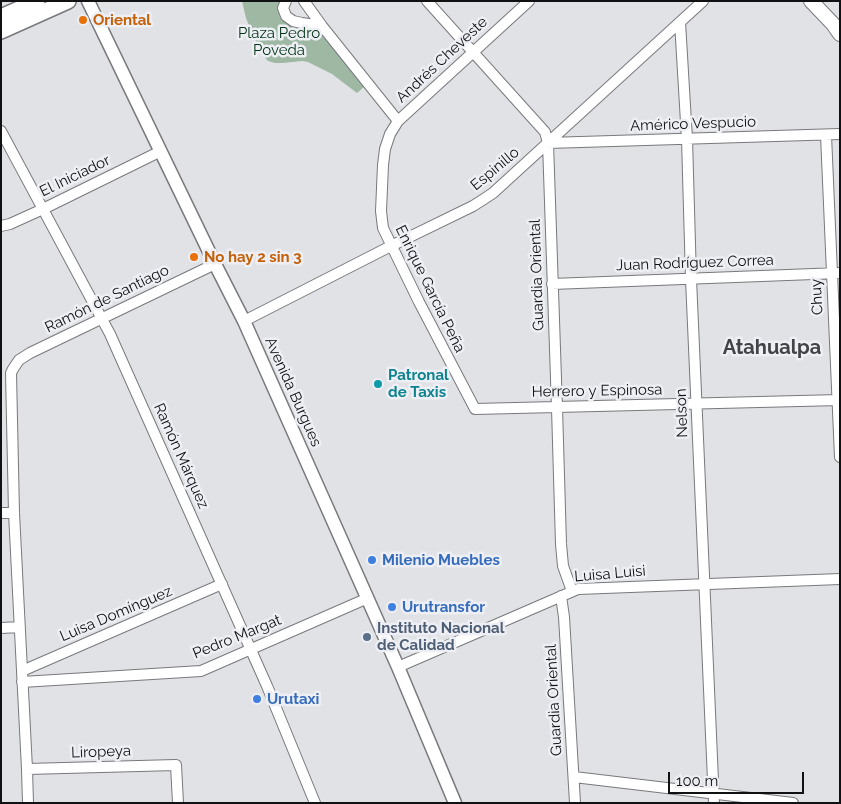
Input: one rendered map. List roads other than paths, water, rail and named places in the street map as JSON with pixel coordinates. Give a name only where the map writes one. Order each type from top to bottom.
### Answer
[{"type":"main road","points":[[1,17],[37,1]]},
{"type":"main road","points":[[1,31],[68,1]]},
{"type":"main road","points":[[811,1],[840,34]]},
{"type":"street","name":"Avenida Burgues","points":[[88,1],[244,321],[368,598],[455,803]]},
{"type":"street","points":[[286,1],[283,8],[286,16],[293,21],[322,26]]},
{"type":"street","points":[[304,1],[398,121]]},
{"type":"street","name":"Guardia Oriental","points":[[427,1],[545,132],[548,143],[561,544],[563,566],[572,591]]},
{"type":"street","name":"Andrés Cheveste","points":[[398,121],[529,1]]},
{"type":"street","name":"Espinillo","points":[[244,321],[473,206],[493,193],[703,1]]},
{"type":"street","name":"Nelson","points":[[680,22],[687,139],[714,798]]},
{"type":"street","name":"Enrique García Peña","points":[[398,121],[390,134],[383,165],[380,211],[383,228],[418,302],[475,409]]},
{"type":"street","name":"Ramón Márquez","points":[[1,131],[110,334],[251,649],[315,803]]},
{"type":"street","name":"Chuy","points":[[826,134],[836,273],[840,457]]},
{"type":"street","name":"Américo Vespucio","points":[[548,143],[840,134]]},
{"type":"street","name":"El Iniciador","points":[[1,226],[10,224],[43,209],[161,152]]},
{"type":"street","name":"Ramón de Santiago","points":[[14,513],[11,377],[15,365],[30,353],[215,264]]},
{"type":"street","name":"Juan Rodríguez Correa","points":[[552,284],[836,273]]},
{"type":"street","name":"Herrero y Espinosa","points":[[475,409],[838,400]]},
{"type":"street","points":[[1,513],[14,513],[28,803]]},
{"type":"street","name":"Luisa Luisi","points":[[398,667],[560,596],[584,588],[840,579]]},
{"type":"street","name":"Luisa Domínguez","points":[[22,671],[222,584]]},
{"type":"street","name":"Guardia Oriental","points":[[560,596],[564,617],[575,803]]},
{"type":"street","name":"Pedro Margat","points":[[22,682],[201,672],[368,598]]},
{"type":"street","points":[[1,628],[20,627]]},
{"type":"street","name":"Liropeya","points":[[27,769],[176,765],[178,803]]},
{"type":"street","points":[[574,778],[714,798],[793,803]]},
{"type":"place","name":"Oriental","points":[[83,20]]},
{"type":"place","name":"No hay 2 sin 3","points":[[194,257]]},
{"type":"place","name":"Patronal de Taxis","points":[[378,384]]},
{"type":"place","name":"Milenio Muebles","points":[[372,560]]},
{"type":"place","name":"Urutransfor","points":[[392,607]]},
{"type":"place","name":"Instituto Nacional de Calidad","points":[[367,637]]},
{"type":"place","name":"Urutaxi","points":[[257,699]]},
{"type":"district","name":"Atahualpa","points":[[772,348]]},
{"type":"park label","name":"Plaza Pedro Poveda","points":[[279,42]]}]
